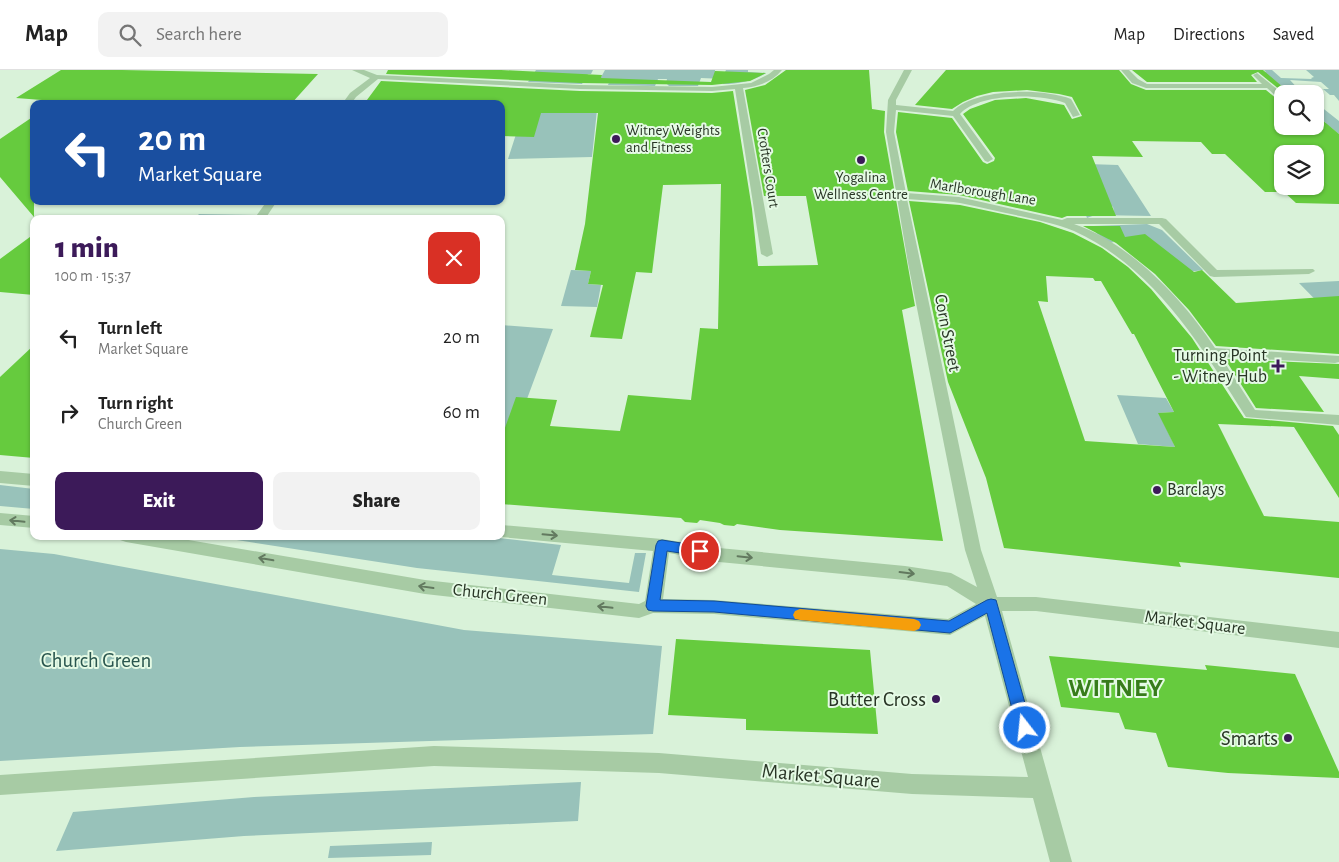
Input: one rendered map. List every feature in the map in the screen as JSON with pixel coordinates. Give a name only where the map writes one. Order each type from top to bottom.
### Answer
[{"type":"street","points":[[356,70],[376,77],[598,87],[739,88],[757,83],[772,76],[778,70]]},
{"type":"street","name":"Corn Street","points":[[908,70],[894,96],[891,107],[890,132],[901,196],[973,550],[991,604],[1061,862]]},
{"type":"street","points":[[1125,70],[1135,81],[1146,86],[1270,86]]},
{"type":"street","points":[[1257,75],[1274,90]]},
{"type":"street","points":[[349,100],[376,77]]},
{"type":"street","name":"Crofters Court","points":[[739,88],[767,254]]},
{"type":"street","points":[[956,114],[963,107],[984,98],[1032,95],[1065,99],[1070,103],[1076,115]]},
{"type":"street","points":[[891,107],[956,114],[988,159]]},
{"type":"street","name":"Marlborough Lane","points":[[901,196],[958,200],[1060,222],[1162,221],[1214,274],[1309,271]]},
{"type":"street","name":"Marlborough Lane","points":[[1060,222],[1104,243],[1145,273],[1190,324],[1251,414],[1339,420]]},
{"type":"street","points":[[1210,352],[1335,359]]},
{"type":"street","points":[[0,477],[30,480]]},
{"type":"street","points":[[0,519],[30,522]]},
{"type":"street","points":[[505,531],[662,545],[719,555],[905,573],[952,580],[991,604]]},
{"type":"street","name":"Church Green","points":[[149,540],[425,587],[639,611],[653,606]]},
{"type":"street","points":[[653,606],[662,545]]},
{"type":"street","name":"Market Square","points":[[653,606],[714,607],[950,627],[991,604],[1036,604],[1339,640]]},
{"type":"street","name":"Market Square","points":[[0,785],[434,756],[659,763],[912,784],[1042,788]]},
{"type":"green space","points":[[536,70],[593,70],[582,84],[528,82]]},
{"type":"green space","points":[[605,70],[715,70],[715,72],[725,72],[726,70],[748,70],[748,72],[766,73],[746,82],[723,84],[724,79],[701,78],[698,86],[669,86],[666,83],[667,79],[658,79],[655,86],[608,85],[610,80],[600,79]]},
{"type":"green space","points":[[1264,70],[1272,70],[1281,78],[1312,79],[1314,77],[1306,70],[1339,70],[1339,101],[1334,95],[1330,95],[1324,90],[1329,89],[1321,82],[1290,80],[1295,85],[1278,85],[1263,73],[1266,72]]},
{"type":"green space","points":[[529,94],[597,110],[592,157],[508,159]]},
{"type":"green space","points":[[1324,109],[1339,121],[1339,134],[1329,126],[1324,126],[1326,123],[1324,122]]},
{"type":"green space","points":[[1056,163],[1118,165],[1151,216],[1095,215],[1087,218],[1084,210],[1114,211],[1113,207]]},
{"type":"green space","points":[[199,214],[256,215],[198,215]]},
{"type":"green space","points":[[1147,224],[1162,230],[1203,270],[1182,273],[1132,237],[1109,239],[1114,242],[1110,243],[1096,233],[1094,226]]},
{"type":"green space","points":[[571,270],[591,271],[588,284],[601,285],[597,307],[561,306]]},
{"type":"green space","points":[[1339,281],[1339,324],[1299,283]]},
{"type":"green space","points":[[505,325],[553,329],[505,458]]},
{"type":"green space","points":[[1117,395],[1166,398],[1174,412],[1159,413],[1175,447],[1138,444]]},
{"type":"green space","points":[[0,485],[30,489],[30,509],[0,506]]},
{"type":"green space","points":[[505,539],[561,545],[552,575],[629,583],[635,553],[646,553],[639,592],[417,568],[237,540]]},
{"type":"green space","name":"Church Green","points":[[0,549],[54,554],[464,630],[662,646],[653,734],[240,747],[0,761]]},
{"type":"green space","points":[[581,782],[578,821],[244,836],[56,851],[73,812],[254,797]]},
{"type":"green space","points":[[432,842],[431,855],[328,858],[330,846]]},
{"type":"building","points":[[61,70],[318,74],[295,100],[42,100],[16,98]]},
{"type":"building","points":[[388,70],[501,70],[602,75],[601,78],[711,82],[715,71],[766,73],[750,81],[712,85],[580,83],[386,74]]},
{"type":"building","points":[[786,70],[869,70],[872,109],[885,111],[884,132],[915,306],[902,310],[943,541],[780,530],[737,524],[734,526],[724,525],[700,520],[697,523],[685,522],[681,518],[505,504],[505,428],[516,397],[557,400],[550,426],[620,431],[628,395],[691,400],[700,328],[718,329],[721,184],[663,185],[652,273],[636,272],[622,339],[590,337],[603,285],[588,284],[591,271],[575,270],[585,224],[598,113],[541,113],[534,137],[505,136],[505,100],[367,100],[381,81],[580,91],[712,93],[733,91],[752,209],[758,266],[818,265],[806,196],[764,196],[745,90],[765,85]]},
{"type":"building","points":[[946,70],[1119,70],[1131,84],[1146,90],[1266,90],[1274,97],[1274,135],[1324,135],[1324,122],[1339,134],[1339,204],[1296,203],[1287,195],[1324,195],[1324,145],[1274,145],[1274,192],[1265,192],[1225,154],[1212,154],[1201,142],[1132,141],[1143,157],[1092,156],[1116,216],[1067,216],[1062,218],[959,195],[908,191],[896,132],[898,112],[952,118],[983,162],[987,164],[994,161],[995,158],[963,114],[970,109],[995,100],[1026,98],[1064,105],[1072,119],[1082,116],[1072,97],[1027,90],[993,92],[977,96],[952,109],[915,105]]},
{"type":"building","points":[[1132,70],[1263,70],[1280,85],[1274,85],[1258,72],[1251,75],[1257,82],[1147,82]]},
{"type":"building","points":[[30,119],[30,205],[34,205],[34,215],[0,177],[0,139]]},
{"type":"building","points":[[909,201],[960,205],[1040,222],[1073,233],[1102,248],[1128,267],[1151,289],[1192,338],[1244,418],[1333,426],[1339,435],[1339,498],[1294,427],[1218,424],[1264,516],[1339,522],[1339,578],[1179,562],[1181,567],[1004,548],[986,478],[948,382]],"holes":[[[1046,276],[1093,278],[1095,281],[1101,281],[1132,334],[1134,334],[1174,412],[1158,413],[1175,447],[1085,441],[1038,301],[1048,302]]]},
{"type":"building","points":[[1083,226],[1120,226],[1125,237],[1145,234],[1194,272],[1202,270],[1236,303],[1339,296],[1339,354],[1216,346],[1189,310],[1155,274],[1116,243]]},
{"type":"building","points":[[30,237],[30,295],[0,292],[0,259]]},
{"type":"building","points":[[30,349],[30,458],[0,455],[0,377]]},
{"type":"building","points":[[1225,359],[1339,364],[1339,379],[1299,376],[1324,412],[1256,408]]},
{"type":"building","points":[[676,639],[870,650],[878,734],[746,730],[746,719],[668,715]]},
{"type":"building","points":[[1049,656],[1207,670],[1205,665],[1295,674],[1339,772],[1339,778],[1228,773],[1168,767],[1156,733],[1125,729],[1119,713],[1061,707]]},
{"type":"slow traffic","points":[[800,615],[914,625]]},
{"type":"place","name":"Witney Weights and Fitness","points":[[616,139]]},
{"type":"place","name":"Yogalina Wellness Centre","points":[[861,160]]},
{"type":"place","name":"Turning Point - Witney Hub","points":[[1278,366]]},
{"type":"place","name":"Barclays","points":[[1157,490]]},
{"type":"place","name":"Butter Cross","points":[[936,699]]},
{"type":"place","name":"Smarts","points":[[1288,738]]},
{"type":"district","name":"WITNEY","points":[[1116,688]]},
{"type":"route","points":[[700,551],[662,545],[653,606],[714,607],[950,627],[991,604],[1025,728]]}]
